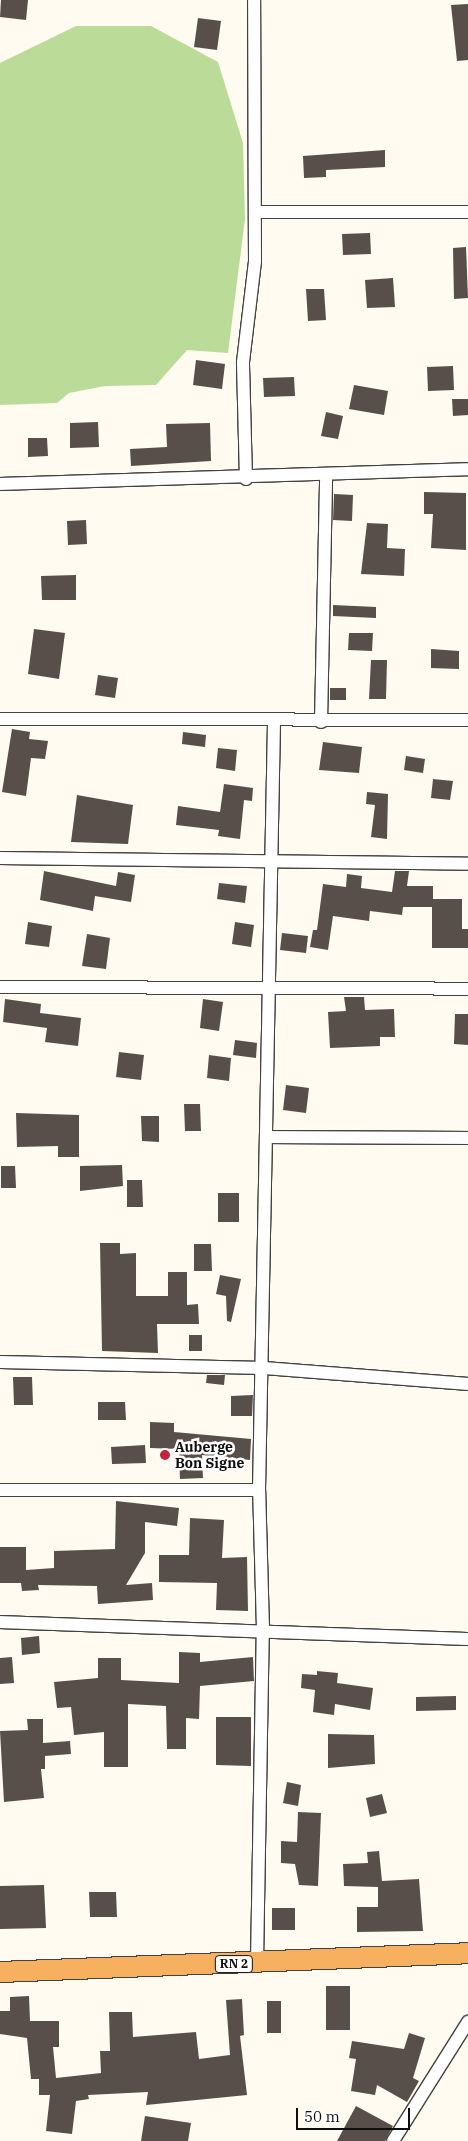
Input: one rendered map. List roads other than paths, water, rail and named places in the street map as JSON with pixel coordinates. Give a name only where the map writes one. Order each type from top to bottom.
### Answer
[{"type":"highway","name":"RN 2","points":[[0,1972],[468,1953]]},
{"type":"street","points":[[246,479],[243,362],[255,261],[254,0]]},
{"type":"street","points":[[255,212],[468,212]]},
{"type":"street","points":[[0,484],[246,479],[468,469]]},
{"type":"street","points":[[321,722],[326,476]]},
{"type":"street","points":[[0,719],[321,722],[468,720]]},
{"type":"street","points":[[257,1963],[263,1629],[260,1490],[264,1368],[269,861],[274,721]]},
{"type":"street","points":[[0,858],[468,864]]},
{"type":"street","points":[[0,986],[267,991],[468,989]]},
{"type":"street","points":[[266,1137],[468,1138]]},
{"type":"street","points":[[0,1362],[264,1368],[468,1384]]},
{"type":"street","points":[[0,1490],[260,1490]]},
{"type":"street","points":[[0,1622],[263,1629],[468,1639]]},
{"type":"street","points":[[393,2141],[468,2022]]},
{"type":"place","name":"Auberge Bon Signe","points":[[165,1455]]}]
